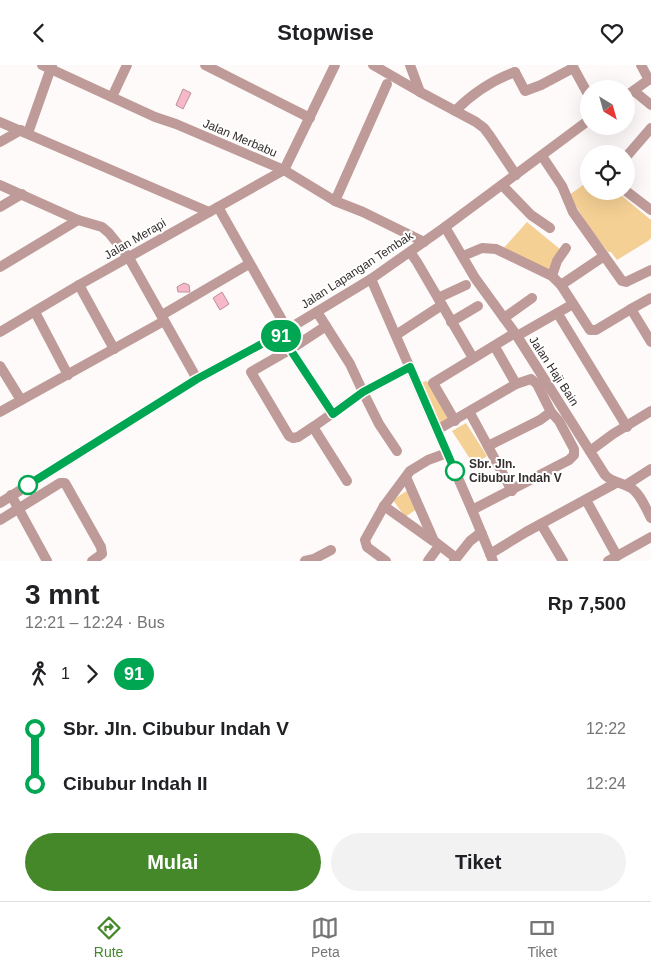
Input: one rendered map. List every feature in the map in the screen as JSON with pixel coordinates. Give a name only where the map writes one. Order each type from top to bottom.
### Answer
[{"type":"street","points":[[112,97],[127,65]]},
{"type":"street","points":[[205,65],[310,118]]},
{"type":"street","points":[[284,170],[335,65]]},
{"type":"street","points":[[410,65],[420,92]]},
{"type":"street","points":[[635,90],[650,79],[641,65]]},
{"type":"street","points":[[0,143],[25,131],[48,66]]},
{"type":"street","name":"Jalan Merbabu","points":[[48,66],[155,117],[176,124],[284,170],[336,201],[363,211],[424,242]]},
{"type":"street","points":[[379,67],[484,128],[516,175]]},
{"type":"street","points":[[455,111],[477,92],[516,68],[525,91],[541,85],[573,67],[580,80]]},
{"type":"street","points":[[336,201],[387,84]]},
{"type":"street","points":[[635,96],[651,105]]},
{"type":"street","points":[[0,122],[213,209],[249,264],[284,331],[290,349],[333,414]]},
{"type":"street","name":"Jalan Lapangan Tembak","points":[[0,503],[197,379],[284,331],[371,279],[580,128]]},
{"type":"street","points":[[635,147],[651,128]]},
{"type":"street","points":[[542,156],[562,186],[572,212],[622,281],[627,281],[651,270]]},
{"type":"street","name":"Jalan Merapi","points":[[0,333],[79,285],[284,170]]},
{"type":"street","points":[[0,185],[78,220],[102,227],[117,241],[129,258],[197,379]]},
{"type":"street","points":[[502,185],[531,215],[550,228]]},
{"type":"street","points":[[0,207],[22,194]]},
{"type":"street","points":[[635,198],[651,210]]},
{"type":"street","points":[[0,267],[78,220]]},
{"type":"street","name":"Jalan Haji Bain","points":[[445,227],[475,279],[504,317],[514,336],[606,475],[634,490],[651,518]]},
{"type":"street","points":[[552,277],[557,261],[566,248]]},
{"type":"street","points":[[463,256],[482,249],[496,249],[552,277],[560,285],[590,330],[596,330],[651,299]]},
{"type":"street","points":[[410,252],[473,358]]},
{"type":"street","points":[[560,285],[604,255]]},
{"type":"street","points":[[0,412],[114,349],[249,264]]},
{"type":"street","points":[[371,279],[491,557],[541,524],[651,469]]},
{"type":"street","points":[[79,285],[114,349]]},
{"type":"street","points":[[396,335],[440,301],[466,285]]},
{"type":"street","points":[[504,317],[532,298]]},
{"type":"street","points":[[454,421],[433,383],[473,358],[543,320],[558,314],[573,304]]},
{"type":"street","points":[[451,322],[478,306]]},
{"type":"street","points":[[631,309],[651,342]]},
{"type":"street","points":[[35,312],[68,375]]},
{"type":"street","points":[[317,312],[350,364],[379,424],[397,451]]},
{"type":"street","points":[[558,314],[627,427]]},
{"type":"street","points":[[326,326],[251,372],[289,436],[293,438],[298,437],[363,392],[410,367]]},
{"type":"street","points":[[495,347],[516,384]]},
{"type":"street","points":[[0,366],[21,400]]},
{"type":"street","points":[[438,431],[516,384],[528,379],[535,381],[574,449],[574,455],[562,464],[472,510]]},
{"type":"street","points":[[590,451],[613,434],[651,411]]},
{"type":"street","points":[[488,445],[540,420],[552,412]]},
{"type":"street","points":[[470,413],[512,491]]},
{"type":"street","points":[[313,427],[347,481]]},
{"type":"street","points":[[386,561],[367,547],[365,540],[384,506],[416,467],[447,453]]},
{"type":"street","points":[[406,477],[437,543]]},
{"type":"street","points":[[0,520],[60,483],[65,483],[101,547],[102,554],[92,561]]},
{"type":"street","points":[[12,495],[47,561]]},
{"type":"street","points":[[586,500],[612,558],[651,537]]},
{"type":"street","points":[[384,506],[437,543],[455,560],[470,541],[479,534],[482,534]]},
{"type":"street","points":[[541,524],[563,561]]},
{"type":"street","points":[[428,561],[437,543]]},
{"type":"street","points":[[305,561],[314,559],[332,550]]},
{"type":"shaded area","points":[[183,89],[191,93],[183,109],[176,105]]},
{"type":"shaded area","points":[[580,187],[580,200],[627,200],[651,220],[651,238],[617,260],[611,252],[608,252],[589,227],[569,195]]},
{"type":"shaded area","points":[[527,222],[561,250],[550,274],[502,250]]},
{"type":"shaded area","points":[[184,283],[189,285],[190,292],[178,292],[177,287]]},
{"type":"shaded area","points":[[222,292],[229,304],[220,310],[213,298]]},
{"type":"shaded area","points":[[426,381],[431,383],[448,419],[439,428],[420,383]]},
{"type":"shaded area","points":[[466,423],[487,456],[474,465],[452,431]]},
{"type":"shaded area","points":[[408,490],[420,507],[405,517],[393,500]]},
{"type":"bus line","name":"91","points":[[28,485],[197,379],[280,334],[333,414],[363,392],[410,367],[455,471]]},
{"type":"place","name":"Sbr. Jln. Cibubur Indah V","points":[[455,471]]}]
